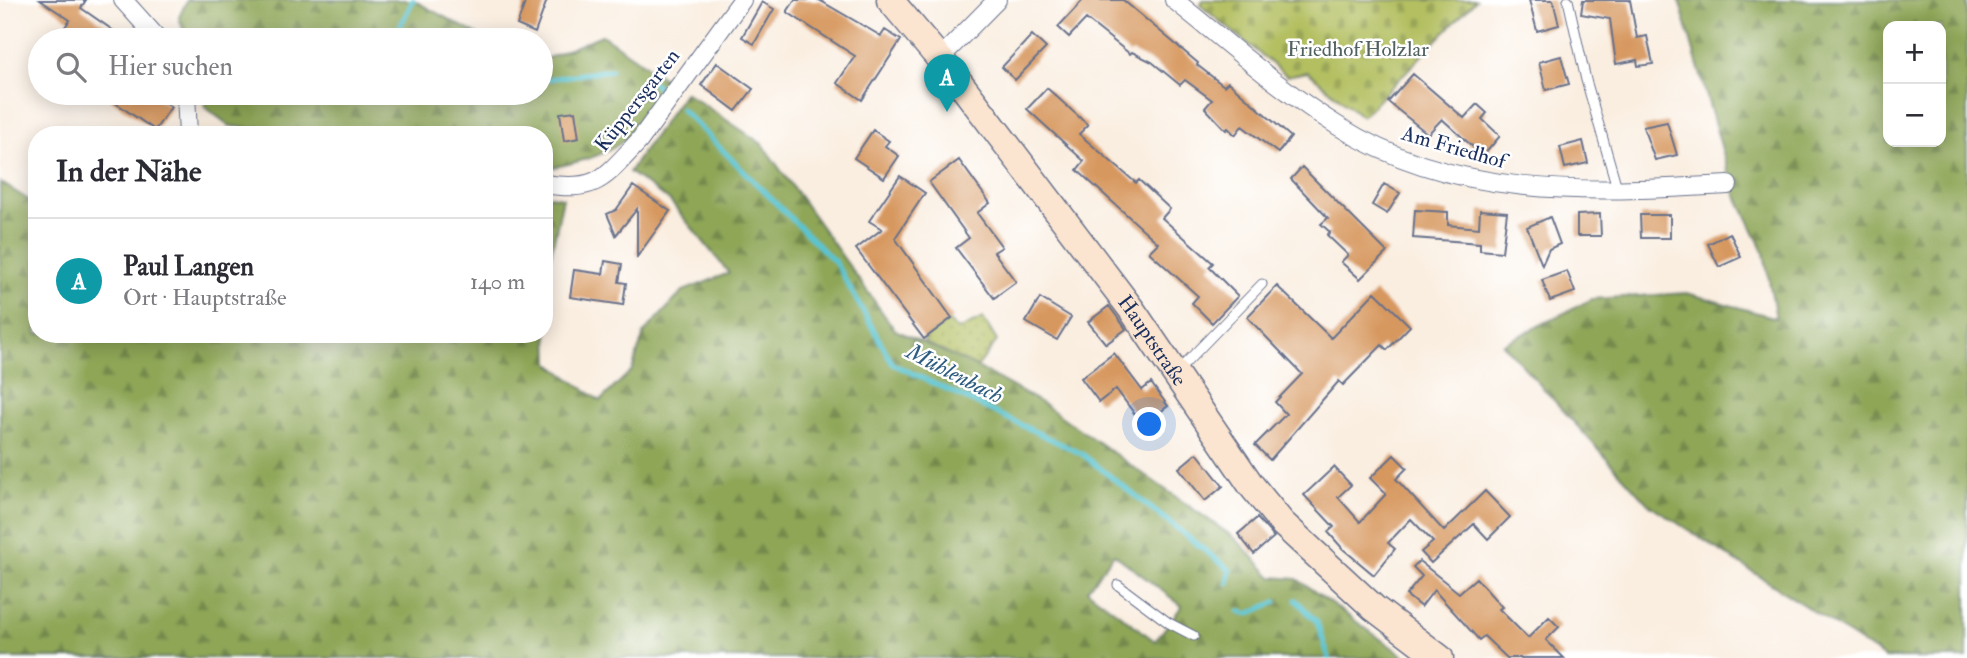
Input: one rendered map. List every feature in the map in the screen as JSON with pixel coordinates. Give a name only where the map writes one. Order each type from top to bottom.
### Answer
[{"type":"main road","name":"Hauptstraße","points":[[890,0],[940,58],[1132,310],[1251,485],[1282,523],[1374,608],[1440,658]]},
{"type":"street","points":[[123,0],[148,28]]},
{"type":"street","name":"Küppersgarten","points":[[553,185],[576,189],[600,180],[619,163],[639,141],[742,0]]},
{"type":"street","points":[[940,58],[997,0]]},
{"type":"street","name":"Am Friedhof","points":[[1174,0],[1306,105],[1379,148],[1418,164],[1486,183],[1550,191],[1728,186]]},
{"type":"street","points":[[187,105],[188,126]]},
{"type":"lane","points":[[1568,0],[1586,80],[1618,191]]},
{"type":"lane","points":[[1176,372],[1262,284]]},
{"type":"lane","points":[[1118,585],[1169,623],[1194,636]]},
{"type":"green space","points":[[187,0],[413,0],[465,28],[182,28],[179,17]]},
{"type":"green space","name":"Friedhof Holzlar","points":[[1203,0],[1476,0],[1362,117],[1308,72],[1287,76],[1200,5]]},
{"type":"green space","points":[[1679,0],[1967,0],[1967,658],[1885,658],[1647,503],[1503,344],[1592,299],[1687,293],[1776,318],[1764,253],[1733,188]]},
{"type":"green space","points":[[602,35],[670,82],[644,120],[620,144],[589,158],[553,167],[553,126],[230,126],[205,105],[553,105],[553,56]]},
{"type":"green space","points":[[685,92],[762,144],[895,330],[977,367],[1045,405],[1236,539],[1272,577],[1297,579],[1407,658],[0,658],[0,182],[28,199],[28,343],[548,343],[549,363],[600,401],[632,370],[644,333],[683,291],[729,273],[670,201],[629,172]],"holes":[[[1114,554],[1182,606],[1155,641],[1087,590]]]},
{"type":"green space","points":[[553,196],[563,198],[553,245]]},
{"type":"green space","points":[[983,318],[997,341],[977,367],[925,343],[924,339],[948,321],[958,330]]},
{"type":"building","points":[[40,0],[86,0],[81,8],[110,28],[66,28],[70,20]]},
{"type":"building","points":[[526,0],[547,0],[537,28],[517,25]]},
{"type":"building","points":[[795,0],[819,0],[881,36],[885,30],[901,40],[862,100],[837,83],[855,56],[787,12]]},
{"type":"building","points":[[1083,0],[1123,0],[1198,63],[1197,65],[1224,86],[1228,82],[1291,137],[1278,153],[1242,126],[1235,135],[1228,128],[1226,130],[1205,108],[1212,100],[1185,80],[1180,85],[1152,62],[1132,52],[1130,54],[1086,19],[1069,37],[1058,27]]},
{"type":"building","points":[[1529,0],[1553,0],[1559,25],[1537,31]]},
{"type":"building","points":[[1583,0],[1630,0],[1637,38],[1647,36],[1653,64],[1638,66],[1637,60],[1616,64],[1610,19],[1581,14]]},
{"type":"building","points":[[762,2],[774,9],[754,44],[742,37]]},
{"type":"building","points":[[1032,35],[1046,48],[1015,80],[1002,67]]},
{"type":"building","points":[[1561,56],[1569,84],[1546,90],[1539,62]]},
{"type":"building","points":[[717,63],[753,89],[736,111],[701,85]]},
{"type":"building","points":[[1413,74],[1464,118],[1477,104],[1487,113],[1482,119],[1500,136],[1483,156],[1442,119],[1428,134],[1388,102]]},
{"type":"building","points":[[1047,88],[1088,125],[1079,134],[1136,183],[1139,180],[1170,209],[1162,218],[1213,263],[1209,267],[1238,296],[1212,323],[1192,303],[1198,296],[1149,252],[1158,243],[1077,170],[1084,161],[1027,109]]},
{"type":"building","points":[[119,105],[171,107],[158,126],[149,126]]},
{"type":"building","points":[[575,111],[579,138],[564,141],[560,113]]},
{"type":"building","points":[[1667,122],[1677,155],[1655,160],[1643,127]]},
{"type":"building","points":[[873,130],[889,141],[885,146],[899,156],[884,178],[854,158]]},
{"type":"building","points":[[1583,141],[1588,163],[1565,168],[1560,147]]},
{"type":"building","points":[[959,160],[990,203],[977,213],[1002,247],[994,252],[1016,282],[994,298],[956,248],[969,238],[929,182]]},
{"type":"building","points":[[1302,167],[1387,252],[1360,279],[1341,262],[1348,255],[1327,235],[1330,232],[1321,224],[1328,218],[1291,179]]},
{"type":"building","points":[[900,176],[925,193],[895,238],[952,318],[924,339],[856,249],[882,229],[869,221]]},
{"type":"building","points":[[1384,184],[1400,193],[1387,214],[1372,205]]},
{"type":"building","points":[[633,186],[670,211],[637,257],[637,209],[616,235],[607,214],[616,210]]},
{"type":"building","points":[[1415,210],[1448,212],[1448,225],[1479,228],[1480,210],[1507,212],[1502,252],[1480,250],[1480,243],[1413,238]]},
{"type":"building","points":[[1600,214],[1601,236],[1577,236],[1577,215]]},
{"type":"building","points":[[1640,215],[1670,215],[1670,238],[1641,238]]},
{"type":"building","points":[[1550,217],[1560,244],[1549,249],[1542,265],[1527,227]]},
{"type":"building","points":[[1730,233],[1741,257],[1719,267],[1708,244]]},
{"type":"building","points":[[605,261],[622,264],[619,282],[626,283],[623,305],[570,297],[574,270],[603,274]]},
{"type":"building","points":[[1567,271],[1575,292],[1550,301],[1542,280]]},
{"type":"building","points":[[1277,286],[1331,338],[1375,292],[1410,326],[1387,350],[1382,345],[1343,385],[1339,381],[1270,460],[1255,445],[1286,414],[1275,402],[1302,374],[1247,317]]},
{"type":"building","points":[[1040,298],[1071,317],[1057,340],[1026,322]]},
{"type":"building","points":[[1109,306],[1126,329],[1106,344],[1088,322]]},
{"type":"building","points":[[1114,353],[1142,390],[1151,383],[1168,406],[1143,425],[1116,389],[1099,402],[1081,378]]},
{"type":"building","points":[[1197,453],[1223,486],[1205,501],[1179,468]]},
{"type":"building","points":[[1394,455],[1407,468],[1396,479],[1444,531],[1485,491],[1510,517],[1488,539],[1474,524],[1431,563],[1421,552],[1433,542],[1411,519],[1388,543],[1395,549],[1374,575],[1343,549],[1328,532],[1334,527],[1304,495],[1334,467],[1351,485],[1338,497],[1360,522],[1386,494],[1370,478]]},
{"type":"building","points":[[1257,518],[1274,537],[1254,554],[1238,534]]},
{"type":"building","points":[[1419,561],[1459,593],[1476,578],[1502,607],[1499,609],[1528,638],[1549,617],[1559,627],[1546,640],[1564,658],[1507,658],[1484,636],[1479,640],[1434,590],[1421,607],[1406,595],[1422,576],[1413,567]]},
{"type":"waterway","name":"Mühlenbach","points":[[399,28],[413,0]]},
{"type":"waterway","name":"Mühlenbach","points":[[553,78],[611,70]]},
{"type":"waterway","name":"Mühlenbach","points":[[649,79],[662,90]]},
{"type":"waterway","name":"Mühlenbach","points":[[681,109],[835,262],[893,364],[1082,454],[1230,570],[1228,583]]},
{"type":"waterway","name":"Mühlenbach","points":[[1296,600],[1317,622],[1329,658]]},
{"type":"waterway","name":"Mühlenbach","points":[[1239,611],[1248,614],[1276,602]]},
{"type":"place","name":"Paul Langen","points":[[947,112]]}]
